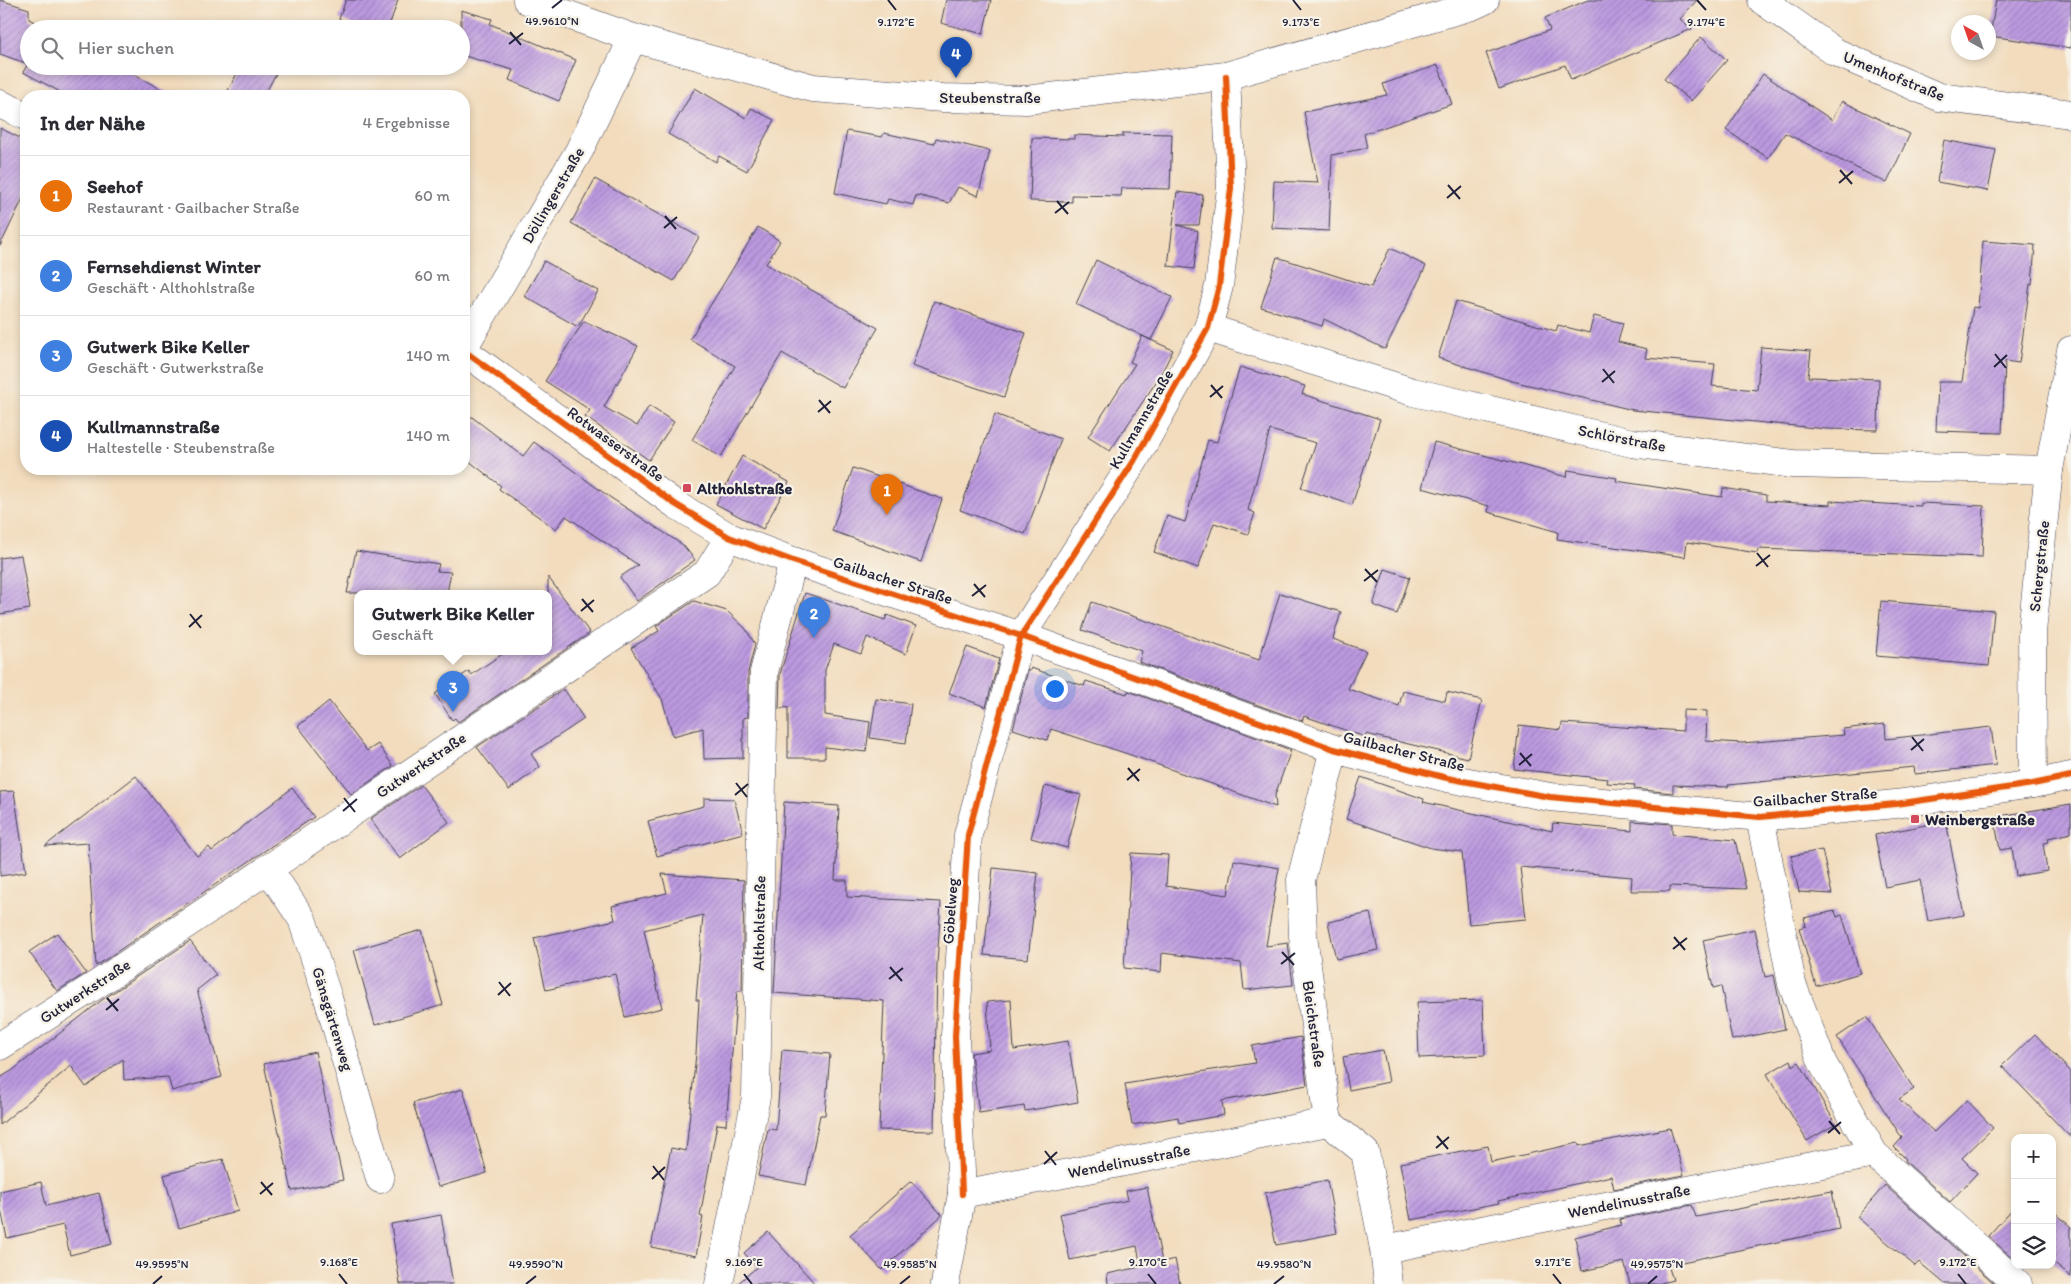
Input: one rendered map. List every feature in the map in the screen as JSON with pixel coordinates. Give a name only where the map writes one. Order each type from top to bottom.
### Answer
[{"type":"street","name":"Steubenstraße","points":[[527,0],[633,38],[813,88],[943,98],[1026,100],[1226,76],[1472,6],[1485,0]]},
{"type":"street","name":"Umenhofstraße","points":[[1762,0],[1835,52],[1938,97],[2071,114]]},
{"type":"street","name":"Döllingerstraße","points":[[470,336],[579,151],[633,38]]},
{"type":"street","name":"Kullmannstraße","points":[[1021,636],[1134,461],[1208,328],[1219,286],[1231,188],[1226,76]]},
{"type":"street","points":[[0,104],[20,113]]},
{"type":"street","name":"Schlörstraße","points":[[1208,328],[1413,392],[1632,443],[1793,464],[2049,470]]},
{"type":"street","name":"Schergstraße","points":[[2033,784],[2032,632],[2049,470],[2071,350]]},
{"type":"street","name":"Rotwasserstraße","points":[[470,355],[675,504],[729,537],[758,548]]},
{"type":"street","name":"Gutwerkstraße","points":[[0,1046],[96,985],[707,573],[729,537]]},
{"type":"street","name":"Gailbacher Straße","points":[[758,548],[1021,636],[1334,749],[1447,778],[1550,797],[1760,817],[1842,811],[2033,784],[2071,776]]},
{"type":"street","name":"Althohlstraße","points":[[719,1284],[756,1097],[764,672],[793,561]]},
{"type":"street","name":"Göbelweg","points":[[962,1194],[955,1036],[968,835],[1021,636]]},
{"type":"street","name":"Bleichstraße","points":[[1328,1122],[1303,936],[1302,880],[1334,749]]},
{"type":"street","points":[[1760,817],[1792,984],[1823,1064],[1874,1154],[2018,1284]]},
{"type":"street","name":"Gänsgärtenweg","points":[[268,868],[302,919],[328,998],[380,1179]]},
{"type":"street","points":[[1328,1122],[1365,1152],[1384,1249],[1388,1284]]},
{"type":"street","name":"Wendelinusstraße","points":[[962,1194],[1328,1122]]},
{"type":"street","name":"Wendelinusstraße","points":[[1384,1249],[1874,1154]]},
{"type":"street","points":[[945,1284],[962,1194]]},
{"type":"building","points":[[0,0],[29,9],[29,19],[31,20],[20,20],[20,61],[0,54]]},
{"type":"building","points":[[346,0],[398,0],[391,20],[339,19]]},
{"type":"building","points":[[946,0],[991,0],[983,34],[941,23]]},
{"type":"building","points":[[1588,0],[1697,0],[1680,19],[1692,29],[1571,80],[1565,65],[1499,89],[1486,53],[1550,30],[1545,18]]},
{"type":"building","points":[[1996,0],[2071,0],[2071,48],[1996,37],[1996,15],[1994,15]]},
{"type":"building","points":[[461,10],[492,19],[490,24],[576,60],[559,101],[509,80],[513,70],[470,58],[470,20],[461,20]]},
{"type":"building","points":[[1701,37],[1727,60],[1691,101],[1664,79]]},
{"type":"building","points":[[1438,65],[1452,104],[1364,134],[1367,148],[1332,155],[1329,231],[1272,228],[1274,181],[1318,183],[1304,112],[1387,95],[1383,84]]},
{"type":"building","points":[[1763,74],[1832,120],[1842,101],[1910,134],[1887,183],[1785,133],[1768,158],[1726,130]]},
{"type":"building","points":[[29,75],[135,75],[163,90],[57,90]]},
{"type":"building","points":[[236,75],[275,75],[267,90],[228,90]]},
{"type":"building","points":[[695,88],[746,118],[751,108],[774,120],[747,171],[719,156],[716,162],[668,134]]},
{"type":"building","points":[[0,128],[20,138],[20,204],[0,246]]},
{"type":"building","points":[[847,131],[882,137],[884,133],[934,144],[936,138],[990,151],[978,196],[958,187],[949,203],[916,195],[913,205],[888,199],[886,204],[835,193]]},
{"type":"building","points":[[1123,133],[1172,134],[1170,189],[1122,188],[1121,196],[1072,195],[1072,202],[1030,201],[1032,138],[1074,139],[1074,135],[1123,137]]},
{"type":"building","points":[[1944,140],[1996,150],[1988,191],[1937,182]]},
{"type":"building","points":[[595,179],[699,237],[674,281],[571,223]]},
{"type":"building","points":[[1177,192],[1203,195],[1199,225],[1177,225],[1198,231],[1194,269],[1168,266]]},
{"type":"building","points":[[758,227],[780,241],[766,264],[878,328],[843,388],[782,353],[721,457],[692,440],[735,366],[690,339]]},
{"type":"building","points":[[1983,241],[2035,245],[2032,284],[2030,284],[2019,363],[2005,361],[2002,433],[1936,431],[1938,382],[1962,382],[1973,307],[1978,308]]},
{"type":"building","points":[[1390,248],[1426,266],[1385,349],[1324,319],[1322,326],[1261,307],[1277,257],[1371,287]]},
{"type":"building","points":[[1096,260],[1172,297],[1151,340],[1076,304]]},
{"type":"building","points":[[544,261],[598,291],[578,327],[524,296]]},
{"type":"building","points":[[934,301],[1026,333],[1004,397],[912,366]]},
{"type":"building","points":[[1456,301],[1556,331],[1558,325],[1589,333],[1594,316],[1623,323],[1618,342],[1647,349],[1645,358],[1715,364],[1712,386],[1757,390],[1761,347],[1811,351],[1808,377],[1879,379],[1878,430],[1826,429],[1633,410],[1512,381],[1438,358]]},
{"type":"building","points":[[584,321],[638,346],[604,407],[637,426],[649,406],[674,422],[649,460],[585,417],[590,410],[545,381]]},
{"type":"building","points":[[1142,336],[1173,350],[1160,376],[1110,451],[1088,437],[1135,364],[1130,362]]},
{"type":"building","points":[[1240,367],[1305,386],[1302,394],[1380,419],[1352,505],[1301,488],[1316,443],[1270,430],[1248,510],[1255,513],[1248,534],[1214,523],[1198,568],[1154,552],[1167,516],[1185,522],[1208,440],[1217,442]]},
{"type":"building","points":[[995,414],[1061,439],[1025,534],[960,510]]},
{"type":"building","points":[[470,416],[523,456],[534,442],[611,498],[683,545],[695,560],[637,601],[620,577],[638,565],[566,516],[556,529],[499,489],[501,486],[470,462]]},
{"type":"building","points":[[1434,442],[1567,477],[1568,470],[1617,478],[1616,481],[1722,497],[1723,488],[1766,495],[1766,501],[1830,505],[1830,501],[1921,506],[1921,503],[1984,506],[1982,557],[1758,549],[1757,553],[1687,542],[1685,557],[1557,539],[1558,532],[1488,512],[1489,506],[1422,488]]},
{"type":"building","points":[[742,456],[789,482],[763,529],[716,504]]},
{"type":"building","points":[[853,468],[942,499],[921,562],[832,531]]},
{"type":"building","points":[[356,551],[439,564],[437,571],[451,572],[448,590],[354,590],[354,593],[347,593]]},
{"type":"building","points":[[21,555],[30,609],[0,614],[0,558]]},
{"type":"building","points":[[1385,569],[1410,577],[1397,614],[1373,605]]},
{"type":"building","points":[[548,577],[590,633],[458,722],[455,718],[452,720],[435,694],[469,671],[471,675],[501,655],[552,655],[552,590],[548,590]]},
{"type":"building","points":[[805,593],[885,620],[887,615],[916,626],[906,654],[867,637],[861,654],[834,644],[825,670],[825,715],[870,722],[866,752],[825,747],[825,758],[788,758],[788,707],[779,709],[780,674]]},
{"type":"building","points":[[1280,593],[1341,612],[1333,639],[1366,651],[1348,689],[1399,706],[1403,691],[1445,701],[1447,692],[1482,700],[1468,758],[1366,734],[1365,737],[1304,716],[1302,721],[1139,662],[1142,651],[1082,630],[1092,602],[1259,660]]},
{"type":"building","points":[[694,601],[727,611],[745,628],[755,644],[748,672],[748,717],[743,718],[743,758],[704,759],[703,728],[673,736],[662,699],[631,648],[659,631],[656,626]]},
{"type":"building","points":[[1881,601],[1994,611],[1989,666],[1876,656]]},
{"type":"building","points":[[967,647],[999,659],[986,707],[949,693]]},
{"type":"building","points":[[1031,668],[1084,686],[1086,681],[1127,694],[1128,691],[1291,750],[1275,795],[1276,807],[1128,754],[1051,729],[1047,740],[1013,729],[1028,670],[1030,671]]},
{"type":"building","points":[[564,689],[584,719],[531,754],[540,767],[509,790],[477,747]]},
{"type":"building","points":[[876,699],[911,704],[906,743],[870,738]]},
{"type":"building","points":[[329,701],[367,751],[378,744],[393,766],[351,794],[298,726]]},
{"type":"building","points":[[1683,710],[1707,711],[1706,741],[1742,743],[1844,735],[1843,729],[1885,724],[1886,739],[1991,727],[1996,765],[1915,774],[1914,767],[1728,785],[1728,787],[1673,785],[1673,793],[1634,789],[1635,785],[1607,783],[1608,779],[1514,769],[1519,725],[1561,730],[1562,723],[1683,731]]},
{"type":"building","points":[[136,776],[197,856],[209,847],[212,851],[292,788],[314,817],[96,966],[88,843],[45,846]]},
{"type":"building","points":[[1361,777],[1424,799],[1423,802],[1552,831],[1553,823],[1632,831],[1632,821],[1672,824],[1672,834],[1735,840],[1746,889],[1670,886],[1670,891],[1631,891],[1632,877],[1520,867],[1526,919],[1469,924],[1462,852],[1431,848],[1346,819]]},
{"type":"building","points":[[421,785],[449,822],[400,859],[370,819]]},
{"type":"building","points":[[1045,786],[1081,795],[1067,848],[1031,838]]},
{"type":"building","points":[[14,791],[26,872],[0,876],[0,792]]},
{"type":"building","points":[[704,798],[734,799],[743,833],[657,856],[648,821],[704,806]]},
{"type":"building","points":[[784,802],[839,806],[835,880],[847,880],[847,897],[941,902],[937,964],[934,1131],[879,1130],[884,1001],[774,993]]},
{"type":"building","points":[[2071,804],[2071,833],[2048,838],[2049,842],[2043,843],[2047,871],[2016,876],[2012,848],[2000,850],[1994,817]]},
{"type":"building","points":[[1946,821],[1964,915],[1928,921],[1920,880],[1885,887],[1875,835]]},
{"type":"building","points":[[1822,850],[1832,894],[1799,892],[1791,856]]},
{"type":"building","points":[[1131,853],[1168,855],[1166,886],[1228,895],[1234,860],[1279,868],[1266,946],[1288,943],[1293,985],[1244,990],[1241,963],[1162,953],[1161,972],[1124,968]]},
{"type":"building","points":[[993,868],[1038,873],[1028,959],[984,955]]},
{"type":"building","points":[[662,874],[744,880],[742,991],[737,991],[726,1125],[717,1124],[700,1216],[703,1217],[696,1256],[651,1247],[671,1148],[686,1151],[696,1054],[699,1000],[696,1000],[703,915],[644,930],[662,1008],[625,1017],[615,974],[546,990],[534,938],[615,920],[612,906],[667,893]]},
{"type":"building","points":[[1835,911],[1837,917],[1842,915],[1860,973],[1816,986],[1799,928],[1806,926],[1804,918]]},
{"type":"building","points":[[1370,913],[1378,950],[1336,959],[1328,922]]},
{"type":"building","points":[[1755,929],[1765,977],[1774,975],[1785,1029],[1732,1040],[1721,986],[1713,988],[1703,940]]},
{"type":"building","points":[[422,930],[443,1005],[375,1025],[354,950]]},
{"type":"building","points":[[57,933],[86,973],[57,991],[29,952]]},
{"type":"building","points":[[190,941],[216,975],[197,990],[222,1077],[172,1091],[168,1077],[124,1080],[123,1059],[86,1087],[71,1066],[0,1125],[0,1078],[13,1070],[102,1000]]},
{"type":"building","points":[[1011,1000],[1014,1050],[1068,1041],[1078,1102],[1025,1111],[1024,1106],[979,1113],[971,1053],[990,1050],[987,1002]]},
{"type":"building","points":[[1483,1000],[1485,1055],[1419,1058],[1417,1002]]},
{"type":"building","points":[[1867,1017],[1914,1089],[1899,1099],[1934,1132],[1967,1100],[1993,1128],[1962,1158],[1977,1173],[1950,1202],[1905,1161],[1906,1159],[1894,1147],[1902,1138],[1837,1037]]},
{"type":"building","points":[[2035,1034],[2071,1072],[2071,1138],[2002,1066]]},
{"type":"building","points":[[1301,1037],[1307,1085],[1222,1101],[1224,1115],[1179,1123],[1178,1117],[1132,1125],[1125,1084],[1255,1063],[1252,1046]]},
{"type":"building","points":[[782,1050],[830,1054],[825,1115],[820,1115],[806,1185],[758,1176],[768,1129],[776,1130]]},
{"type":"building","points":[[1383,1050],[1389,1082],[1349,1090],[1343,1057]]},
{"type":"building","points":[[315,1052],[343,1180],[292,1191],[264,1064]]},
{"type":"building","points":[[1791,1060],[1793,1066],[1799,1062],[1836,1124],[1807,1141],[1767,1074]]},
{"type":"building","points":[[463,1089],[487,1173],[438,1187],[413,1103]]},
{"type":"building","points":[[1670,1128],[1684,1175],[1614,1189],[1611,1176],[1498,1201],[1499,1203],[1411,1220],[1400,1163],[1488,1146],[1491,1162],[1578,1143],[1579,1146]]},
{"type":"building","points":[[223,1159],[238,1211],[179,1228],[164,1175]]},
{"type":"building","points":[[1327,1180],[1337,1233],[1276,1245],[1265,1193]]},
{"type":"building","points":[[911,1181],[942,1215],[882,1270],[850,1235]]},
{"type":"building","points":[[41,1182],[46,1206],[99,1193],[112,1244],[70,1255],[63,1225],[7,1238],[0,1205],[0,1191]]},
{"type":"building","points":[[1885,1185],[1995,1284],[1945,1284],[1919,1262],[1915,1266],[1857,1217]]},
{"type":"building","points":[[1147,1187],[1162,1262],[1175,1259],[1180,1284],[1108,1284],[1107,1274],[1141,1267],[1137,1246],[1070,1260],[1060,1214],[1128,1200],[1126,1191]]},
{"type":"building","points":[[1832,1191],[1839,1229],[1668,1265],[1673,1280],[1657,1284],[1630,1284],[1624,1262],[1582,1271],[1575,1237],[1621,1225],[1620,1219],[1692,1205],[1696,1217]]},
{"type":"building","points":[[2011,1210],[2011,1256],[1988,1236]]},
{"type":"building","points":[[2056,1214],[2071,1227],[2071,1277],[2056,1265]]},
{"type":"building","points":[[441,1215],[453,1284],[400,1284],[391,1224]]},
{"type":"building","points":[[768,1232],[815,1284],[737,1284],[757,1267],[744,1253]]},
{"type":"cycle path","points":[[962,1194],[955,1036],[968,835],[1021,636],[1134,461],[1208,328],[1219,286],[1231,188],[1226,76]]},
{"type":"cycle path","points":[[470,355],[675,504],[729,537],[793,561],[1021,636],[1334,749],[1447,778],[1550,797],[1760,817],[1896,804],[2033,784],[2071,776]]},
{"type":"place","name":"Kullmannstraße","points":[[956,78]]},
{"type":"place","name":"Althohlstraße","points":[[687,488]]},
{"type":"place","name":"Seehof","points":[[887,515]]},
{"type":"place","name":"Fernsehdienst Winter","points":[[814,638]]},
{"type":"place","name":"Gutwerk Bike Keller","points":[[453,712]]},
{"type":"place","name":"Weinbergstraße","points":[[1915,819]]}]
